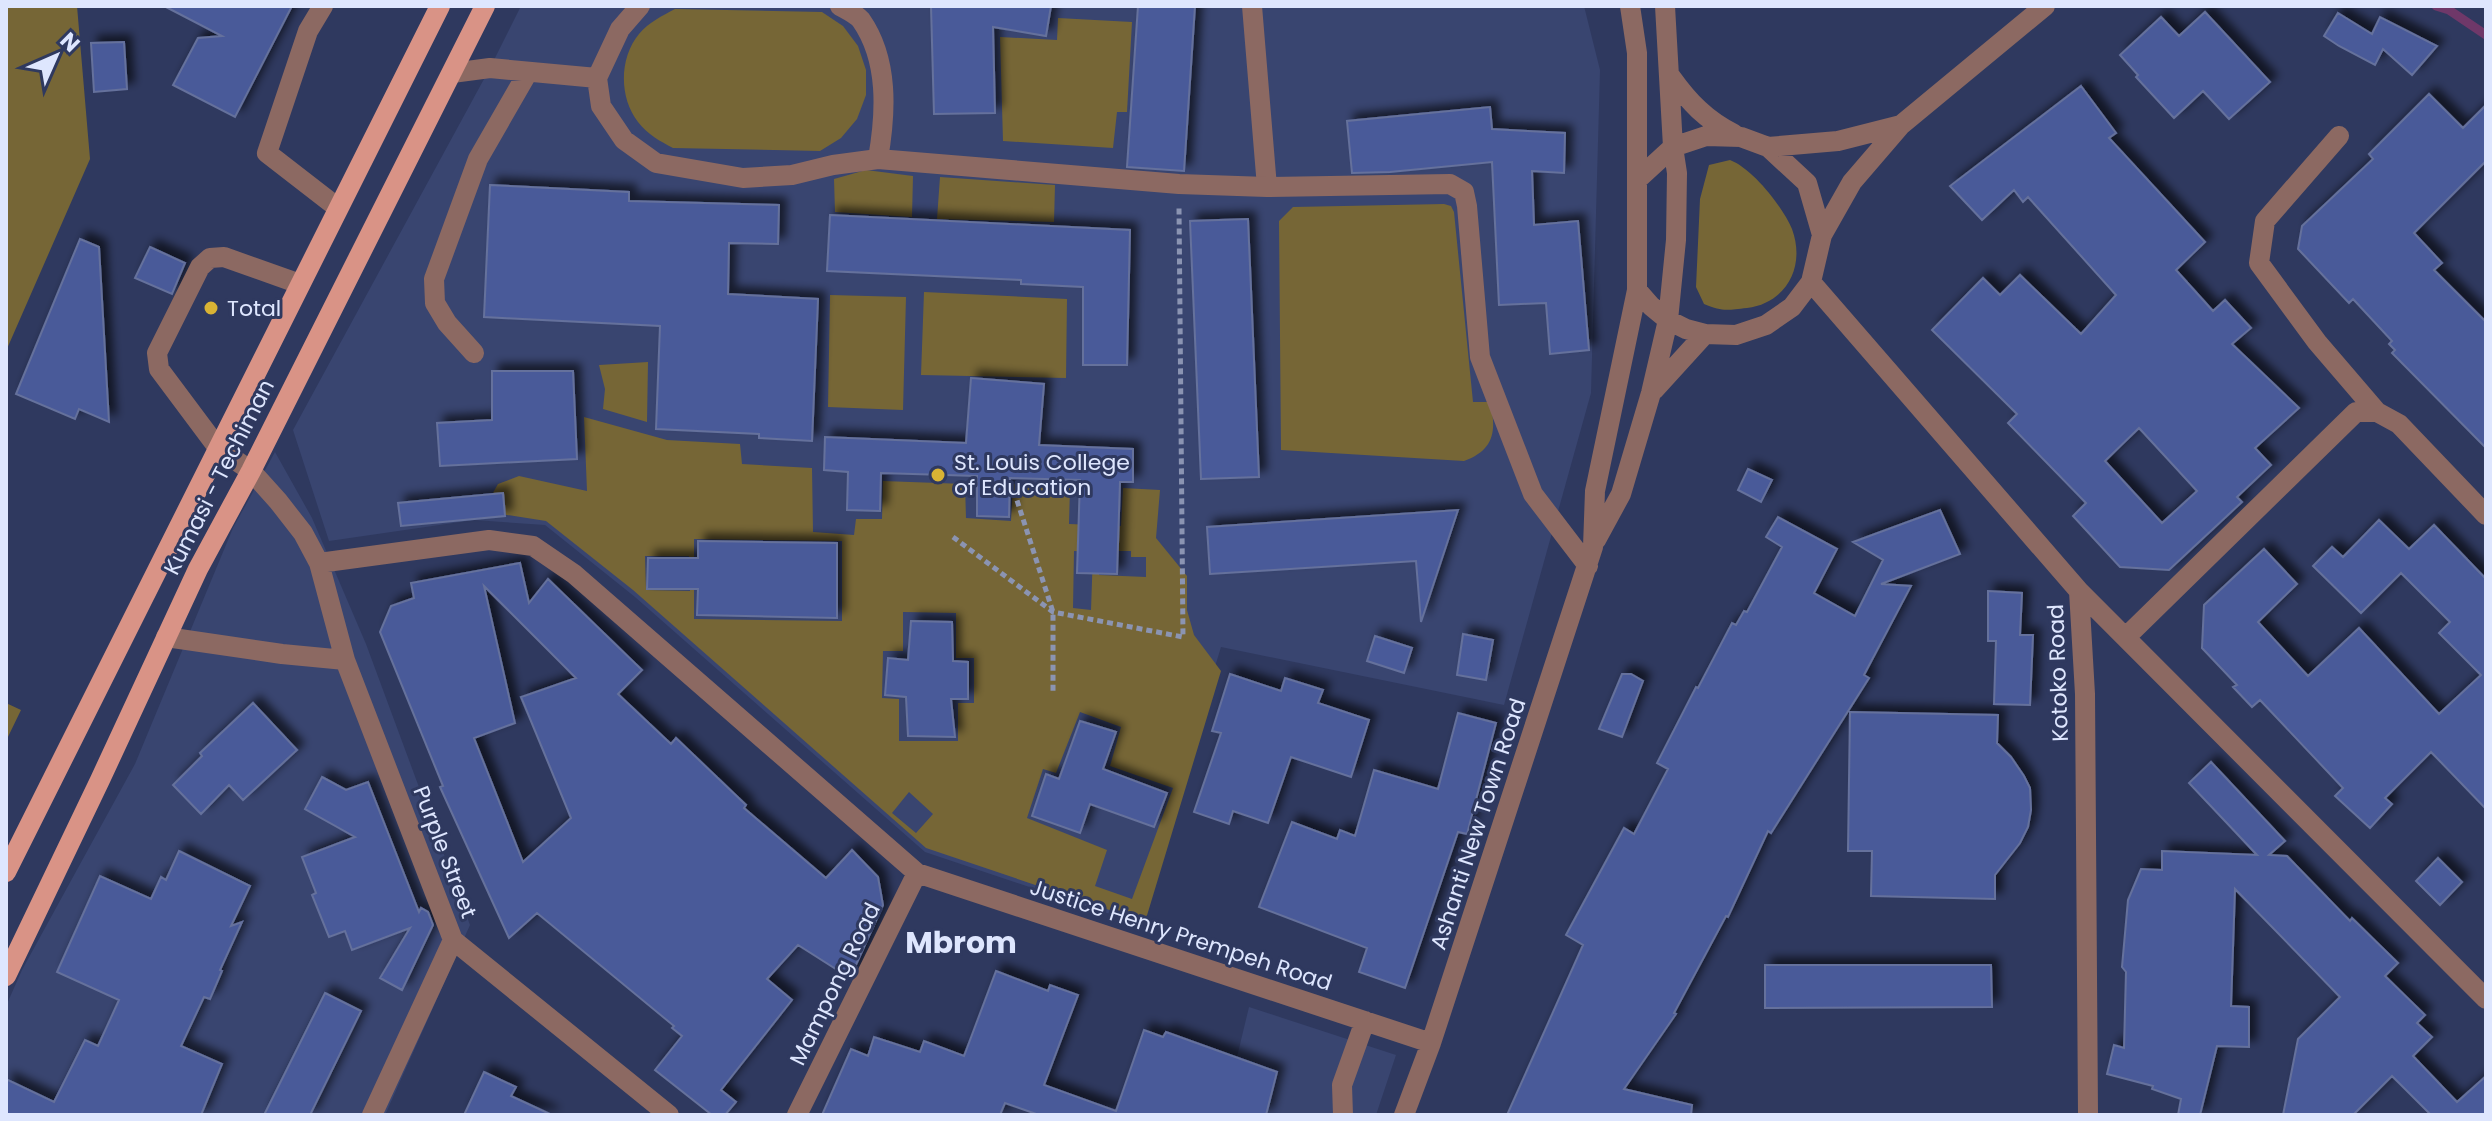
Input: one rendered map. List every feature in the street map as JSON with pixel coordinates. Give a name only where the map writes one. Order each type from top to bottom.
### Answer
[{"type":"main road","name":"Kumasi - Techiman","points":[[6,872],[440,6]]},
{"type":"main road","name":"Kumasi - Techiman","points":[[6,976],[198,569],[251,471],[485,6]]},
{"type":"street","points":[[323,6],[308,31],[267,153],[338,208]]},
{"type":"street","points":[[640,6],[620,29],[597,78],[601,106],[616,129],[624,140],[656,163],[743,178],[792,175],[878,159],[1179,184],[1267,187],[1450,184],[1464,192],[1480,357],[1533,494],[1590,556]]},
{"type":"street","points":[[840,6],[859,17],[880,59],[884,103],[878,159]]},
{"type":"street","points":[[1252,6],[1267,187]]},
{"type":"street","name":"Ashanti New Town Road","points":[[1590,556],[1595,491],[1637,290],[1637,53],[1630,6]]},
{"type":"street","name":"Ashanti New Town Road","points":[[1404,1115],[1431,1043],[1590,556],[1621,494],[1651,393],[1668,320],[1676,240],[1677,173],[1665,6]]},
{"type":"street","points":[[1637,290],[1668,320],[1705,334],[1736,335],[1766,325],[1792,307],[1811,282],[1822,235],[1852,182],[1901,125],[2045,6]]},
{"type":"street","points":[[452,73],[490,68],[597,78]]},
{"type":"street","points":[[474,353],[447,323],[435,303],[434,279],[478,159],[528,72]]},
{"type":"street","points":[[1671,77],[1688,101],[1712,123],[1768,147],[1807,183],[1822,235]]},
{"type":"street","points":[[1768,147],[1838,141],[1901,125]]},
{"type":"street","points":[[1637,180],[1673,147],[1706,136],[1741,137]]},
{"type":"street","points":[[2339,136],[2265,221],[2259,263],[2317,342],[2377,412],[2399,424],[2486,515]]},
{"type":"street","name":"Purple Street","points":[[300,284],[224,257],[210,258],[200,267],[157,353],[159,369],[218,448],[251,471],[303,533],[319,563],[345,660],[453,940],[669,1115]]},
{"type":"street","name":"Kotoko Road","points":[[1811,282],[2079,591],[2085,694],[2088,1115]]},
{"type":"street","points":[[1651,393],[1705,334]]},
{"type":"street","points":[[2126,637],[2356,412],[2377,412]]},
{"type":"street","points":[[319,563],[489,540],[533,546],[574,574],[917,873]]},
{"type":"street","points":[[2079,591],[2486,999]]},
{"type":"street","points":[[166,637],[345,660]]},
{"type":"street","name":"Justice Henry Prempeh Road","points":[[917,873],[1431,1043]]},
{"type":"street","name":"Mampong Road","points":[[797,1115],[917,873]]},
{"type":"street","points":[[372,1115],[453,940]]},
{"type":"street","points":[[1343,1115],[1342,1085],[1365,1021]]},
{"type":"path","points":[[953,537],[1053,612],[1183,637],[1179,184]]},
{"type":"path","points":[[1014,491],[1053,612],[1053,694]]},
{"type":"shaded area","points":[[6,6],[77,6],[90,159],[6,351]]},
{"type":"shaded area","name":"St. Louis College of Education","points":[[521,6],[1584,6],[1600,70],[1591,393],[1504,705],[1221,647],[1137,923],[925,852],[635,597],[545,525],[474,520],[329,541],[293,430]]},
{"type":"shaded area","points":[[675,9],[822,12],[843,26],[858,46],[866,70],[866,95],[857,119],[841,138],[820,151],[673,148],[659,140],[642,127],[627,102],[625,66],[632,44],[639,34]]},
{"type":"shaded area","points":[[1058,18],[1132,22],[1127,112],[1117,112],[1113,148],[1003,141],[1000,37],[1057,40]]},
{"type":"shaded area","points":[[1730,160],[1748,171],[1781,210],[1792,229],[1796,257],[1789,281],[1772,299],[1761,305],[1725,310],[1704,304],[1696,287],[1700,199],[1709,165]]},
{"type":"shaded area","points":[[866,170],[913,176],[912,217],[835,212],[834,179]]},
{"type":"shaded area","points":[[940,177],[1055,185],[1054,222],[937,219]]},
{"type":"shaded area","points":[[1451,206],[1454,212],[1473,402],[1490,402],[1492,412],[1493,431],[1487,445],[1464,461],[1281,450],[1279,221],[1293,207]]},
{"type":"shaded area","points":[[924,292],[1067,299],[1066,378],[921,375]]},
{"type":"shaded area","points":[[830,295],[906,297],[903,410],[828,407]]},
{"type":"shaded area","points":[[648,362],[647,422],[603,409],[605,389],[599,365]]},
{"type":"shaded area","points":[[584,417],[667,440],[740,444],[742,464],[812,468],[813,532],[854,535],[856,519],[882,519],[883,481],[965,484],[966,518],[1011,521],[1013,484],[1070,488],[1069,524],[1121,526],[1123,488],[1160,490],[1156,538],[1187,576],[1187,610],[1194,635],[1221,671],[1145,922],[926,848],[633,590],[546,521],[488,512],[490,498],[498,484],[519,476],[587,491]],"holes":[[[694,539],[842,541],[842,621],[694,619]],[[1074,551],[1093,552],[1091,610],[1073,608]],[[1131,551],[1131,557],[1146,557],[1146,577],[1099,575],[1100,554]],[[645,556],[689,556],[690,591],[646,590]],[[903,612],[956,613],[956,658],[974,658],[974,703],[958,703],[958,741],[899,741],[899,699],[882,698],[883,651],[903,651]],[[1080,712],[1121,727],[1110,766],[1173,788],[1132,899],[1095,886],[1107,850],[1027,818],[1043,769],[1056,773]],[[909,792],[933,814],[916,833],[892,813]]]},
{"type":"shaded area","points":[[275,452],[312,518],[366,644],[470,925],[385,1115],[6,1115],[6,1006],[22,970],[135,764],[233,528]]},
{"type":"shaded area","points":[[6,703],[21,710],[6,741]]},
{"type":"shaded area","points":[[1249,1007],[1396,1055],[1376,1115],[1223,1115]]},
{"type":"building","points":[[164,6],[292,6],[235,117],[173,85],[198,38],[222,36]]},
{"type":"building","points":[[931,6],[1051,6],[1046,36],[993,27],[995,113],[934,114]]},
{"type":"building","points":[[1138,6],[1195,6],[1184,171],[1127,167]]},
{"type":"building","points":[[2205,12],[2270,82],[2229,119],[2203,91],[2174,118],[2120,55],[2161,17],[2179,36]]},
{"type":"building","points":[[2338,13],[2372,34],[2380,17],[2437,46],[2412,75],[2383,49],[2375,65],[2324,36]]},
{"type":"building","points":[[124,42],[127,89],[94,92],[91,43]]},
{"type":"building","points":[[2081,86],[2116,133],[2109,138],[2205,242],[2176,270],[2213,311],[2225,300],[2251,328],[2232,344],[2299,408],[2255,448],[2271,465],[2237,497],[2242,502],[2169,570],[2120,567],[2073,516],[2086,503],[2008,423],[2017,414],[1932,330],[1983,278],[2000,295],[2020,275],[2081,334],[2116,295],[2028,197],[2023,202],[2014,190],[1982,220],[1950,186]],"holes":[[[2139,428],[2197,491],[2162,523],[2105,461]]]},
{"type":"building","points":[[2429,94],[2463,128],[2486,105],[2486,161],[2414,233],[2442,263],[2434,270],[2486,322],[2486,448],[2392,353],[2395,350],[2389,344],[2392,341],[2353,299],[2349,303],[2298,249],[2302,226],[2373,159],[2369,154]]},
{"type":"building","points":[[1490,107],[1492,129],[1565,133],[1564,173],[1532,171],[1534,225],[1578,221],[1589,350],[1550,354],[1546,303],[1499,305],[1492,162],[1352,173],[1347,121]]},
{"type":"building","points":[[490,185],[629,192],[629,201],[779,205],[778,244],[729,243],[728,294],[818,299],[812,441],[759,438],[759,434],[656,429],[660,326],[484,317]]},
{"type":"building","points":[[830,215],[1130,230],[1127,365],[1083,365],[1083,287],[1021,284],[1021,280],[827,271]]},
{"type":"building","points":[[1248,219],[1259,477],[1201,479],[1190,221]]},
{"type":"building","points":[[80,239],[99,247],[109,422],[79,409],[75,419],[16,394]]},
{"type":"building","points":[[150,247],[185,263],[172,294],[135,278]]},
{"type":"building","points":[[492,371],[573,371],[577,459],[440,466],[437,423],[492,420]]},
{"type":"building","points":[[971,378],[1044,384],[1039,445],[1133,449],[1133,482],[1120,482],[1117,574],[1077,573],[1080,480],[1010,478],[1009,517],[977,516],[977,476],[881,473],[880,511],[847,510],[848,472],[824,470],[825,437],[966,443]]},
{"type":"building","points":[[1748,469],[1772,480],[1761,502],[1738,490]]},
{"type":"building","points":[[503,493],[505,516],[401,526],[398,503]]},
{"type":"building","points":[[1458,510],[1421,622],[1416,561],[1210,574],[1207,527]]},
{"type":"building","points":[[1940,510],[1960,554],[1881,584],[1911,586],[1864,675],[1869,678],[1771,833],[1768,831],[1728,917],[1676,1014],[1624,1089],[1692,1105],[1691,1115],[1507,1115],[1583,945],[1566,935],[1624,828],[1634,834],[1668,769],[1657,763],[1696,687],[1732,623],[1736,625],[1744,611],[1747,612],[1782,547],[1766,537],[1778,517],[1837,549],[1814,593],[1855,616],[1883,560],[1853,542]]},
{"type":"building","points":[[2379,520],[2409,549],[2434,525],[2486,579],[2486,809],[2431,752],[2385,798],[2392,804],[2370,828],[2335,796],[2343,788],[2260,700],[2252,707],[2233,687],[2237,685],[2202,648],[2204,605],[2264,549],[2297,584],[2258,622],[2308,676],[2359,628],[2439,714],[2481,675],[2439,633],[2450,622],[2401,573],[2361,613],[2313,566],[2332,547],[2343,557]]},
{"type":"building","points":[[698,541],[837,543],[837,618],[697,615],[698,589],[647,589],[648,558],[698,558]]},
{"type":"building","points":[[520,563],[529,603],[548,579],[642,670],[618,694],[671,744],[676,738],[746,805],[744,808],[826,878],[852,850],[878,877],[883,905],[850,978],[798,945],[767,979],[792,1000],[721,1090],[736,1102],[725,1115],[712,1115],[655,1070],[682,1036],[672,1028],[674,1026],[537,913],[509,938],[440,787],[443,786],[380,632],[391,606],[414,598],[411,583]],"holes":[[[484,586],[576,678],[521,697],[571,818],[523,862],[474,738],[515,723]]]},
{"type":"building","points":[[1988,591],[2022,593],[2020,635],[2033,635],[2030,705],[1994,704],[1996,641],[1988,641]]},
{"type":"building","points":[[911,621],[952,622],[953,661],[968,662],[968,699],[951,699],[955,737],[908,736],[906,697],[885,695],[888,658],[908,660]]},
{"type":"building","points":[[1463,634],[1493,640],[1486,680],[1457,675]]},
{"type":"building","points":[[1375,636],[1412,648],[1404,673],[1367,661]]},
{"type":"building","points":[[1230,674],[1281,691],[1285,678],[1323,690],[1318,703],[1369,720],[1351,777],[1291,757],[1268,823],[1233,811],[1229,824],[1194,812],[1221,733],[1212,731]]},
{"type":"building","points":[[1622,674],[1631,674],[1643,681],[1622,737],[1599,729]]},
{"type":"building","points":[[253,703],[297,750],[243,800],[229,785],[201,814],[173,785],[202,756],[200,753]]},
{"type":"building","points":[[1850,712],[1998,715],[1997,743],[2024,776],[2030,788],[2031,810],[2028,827],[2020,843],[1995,875],[1995,899],[1871,896],[1872,851],[1848,851]]},
{"type":"building","points":[[1458,713],[1496,723],[1467,834],[1458,832],[1405,988],[1359,972],[1367,948],[1259,907],[1292,822],[1337,839],[1340,830],[1355,836],[1374,770],[1438,789]]},
{"type":"building","points":[[1080,721],[1116,732],[1103,769],[1167,793],[1154,827],[1090,804],[1080,833],[1032,816],[1046,774],[1059,779]]},
{"type":"building","points":[[2211,762],[2285,841],[2269,855],[2287,856],[2350,921],[2352,918],[2398,963],[2385,976],[2425,1015],[2417,1023],[2432,1037],[2413,1056],[2457,1102],[2486,1076],[2486,1115],[2431,1115],[2392,1076],[2353,1115],[2283,1115],[2298,1039],[2340,997],[2235,889],[2231,1006],[2249,1007],[2249,1047],[2217,1046],[2200,1115],[2178,1115],[2181,1099],[2152,1089],[2153,1086],[2107,1074],[2114,1045],[2124,1048],[2126,972],[2122,967],[2128,900],[2141,869],[2162,870],[2162,851],[2257,855],[2189,783]]},
{"type":"building","points":[[322,777],[346,790],[368,782],[419,912],[421,908],[428,912],[433,925],[402,990],[380,978],[410,928],[352,950],[345,931],[329,937],[312,895],[316,893],[302,857],[355,837],[305,809]]},
{"type":"building","points":[[179,851],[250,886],[231,926],[242,922],[210,999],[204,997],[181,1046],[222,1064],[201,1115],[6,1115],[6,1079],[54,1102],[85,1040],[98,1046],[119,1000],[57,972],[100,876],[151,899],[161,877],[166,880]]},
{"type":"building","points":[[2438,858],[2462,882],[2440,905],[2416,881]]},
{"type":"building","points":[[1765,965],[1991,965],[1992,1007],[1765,1008]]},
{"type":"building","points":[[996,971],[1048,991],[1050,985],[1078,995],[1044,1085],[1116,1111],[1144,1030],[1163,1037],[1166,1032],[1277,1072],[1266,1115],[1039,1115],[1005,1103],[1000,1115],[822,1115],[851,1049],[868,1056],[874,1037],[920,1052],[924,1041],[964,1056]]},
{"type":"building","points":[[325,993],[361,1011],[310,1115],[264,1115]]},
{"type":"building","points":[[484,1072],[516,1087],[511,1096],[552,1115],[464,1115]]},
{"type":"waterway","points":[[2436,6],[2449,10],[2486,35]]},
{"type":"place","name":"Total","points":[[211,308]]},
{"type":"place","name":"St. Louis College of Education","points":[[938,475]]},
{"type":"district","name":"Mbrom","points":[[961,942]]}]
